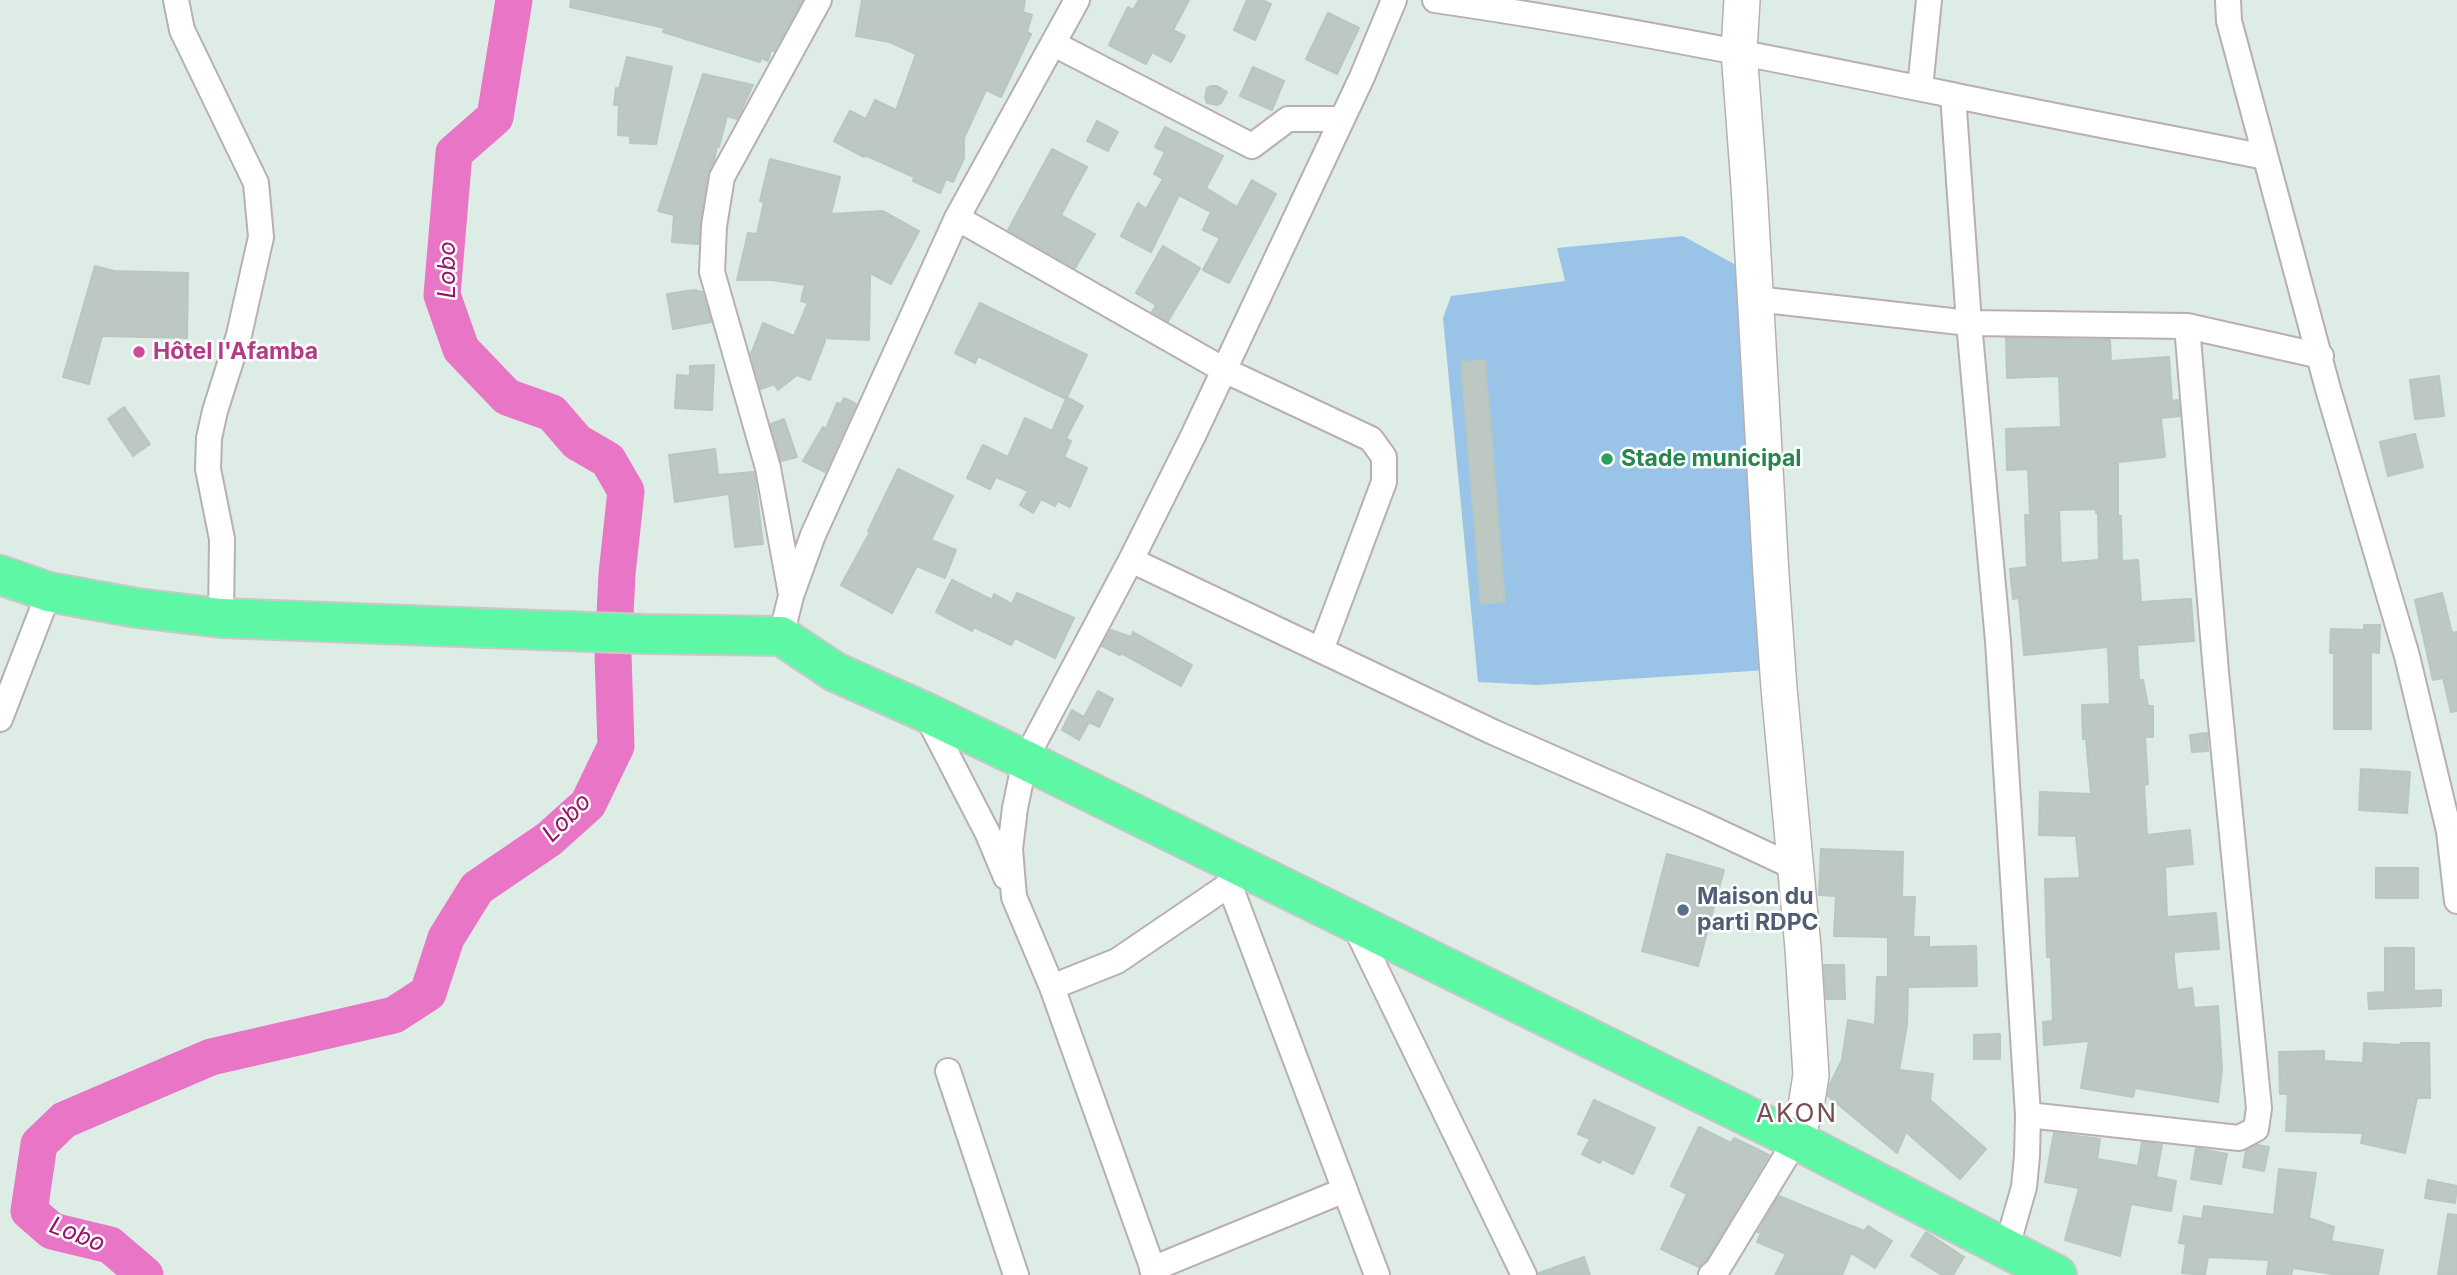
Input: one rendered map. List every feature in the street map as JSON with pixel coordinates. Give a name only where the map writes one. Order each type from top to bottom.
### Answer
[{"type":"highway","points":[[0,575],[49,592],[136,608],[220,618],[644,634],[781,636],[835,672],[1025,760],[1239,879],[1354,924],[1796,1140],[2057,1275]]},
{"type":"street","points":[[176,0],[182,30],[256,183],[261,237],[239,335],[209,438],[208,469],[222,539],[220,618]]},
{"type":"street","points":[[791,596],[768,467],[712,272],[714,226],[722,177],[819,0]]},
{"type":"street","points":[[781,636],[791,596],[813,535],[957,218],[1077,0]]},
{"type":"street","points":[[1014,897],[1010,849],[1025,760],[1132,560],[1342,119],[1394,0]]},
{"type":"street","points":[[1435,0],[1549,16],[1739,51],[2265,157]]},
{"type":"street","points":[[1711,1275],[1717,1270],[1796,1140],[1806,1108],[1811,1075],[1796,868],[1779,688],[1739,51],[1742,0]]},
{"type":"street","points":[[1920,88],[1929,0]]},
{"type":"street","points":[[2228,0],[2230,21],[2328,389],[2407,656],[2449,831],[2457,901]]},
{"type":"street","points":[[1054,44],[1252,146],[1288,119],[1342,119]]},
{"type":"street","points":[[1953,95],[1969,323],[1998,641],[2028,1115],[2024,1187],[2006,1250]]},
{"type":"street","points":[[957,218],[1224,370],[1371,439],[1384,457],[1384,482],[1321,650]]},
{"type":"street","points":[[1756,299],[1969,323],[2187,326],[2321,356]]},
{"type":"street","points":[[2028,1115],[2239,1138],[2256,1129],[2259,1108],[2216,672],[2187,326]]},
{"type":"street","points":[[1132,560],[1493,732],[1796,868]]},
{"type":"street","points":[[0,719],[49,592]]},
{"type":"street","points":[[925,712],[988,834],[1052,987],[1153,1272],[1345,1190]]},
{"type":"street","points":[[1052,987],[1117,961],[1239,879],[1345,1190],[1377,1275]]},
{"type":"street","points":[[1354,924],[1524,1275]]},
{"type":"street","points":[[948,1071],[1016,1275]]},
{"type":"shaded area","name":"Stade municipal","points":[[1683,236],[1736,265],[1750,304],[1766,670],[1537,685],[1478,682],[1443,318],[1451,296],[1565,281],[1557,248]]},
{"type":"building","points":[[571,0],[802,0],[774,51],[771,50],[768,61],[761,58],[760,62],[663,32],[665,28],[570,7]]},
{"type":"building","points":[[862,0],[1025,0],[1023,12],[1032,15],[1027,32],[1031,34],[1001,97],[986,90],[964,138],[964,158],[953,182],[946,179],[940,193],[913,181],[914,177],[865,155],[864,157],[834,141],[850,111],[866,119],[875,100],[896,110],[916,54],[890,42],[856,36]]},
{"type":"building","points":[[1139,0],[1189,0],[1173,30],[1185,36],[1171,62],[1152,52],[1146,64],[1109,45],[1128,7],[1133,10]]},
{"type":"building","points":[[1247,0],[1262,0],[1271,4],[1255,40],[1234,30]]},
{"type":"building","points":[[1328,13],[1359,28],[1337,74],[1306,59]]},
{"type":"building","points":[[627,57],[672,67],[656,144],[630,143],[630,136],[618,135],[619,105],[614,105],[616,88],[619,89]]},
{"type":"building","points":[[1253,67],[1284,81],[1272,110],[1240,96]]},
{"type":"building","points":[[703,74],[753,85],[737,119],[727,116],[719,147],[717,146],[707,175],[698,244],[672,242],[674,215],[658,211]]},
{"type":"building","points":[[1217,86],[1227,92],[1217,105],[1207,103],[1205,98],[1207,88]]},
{"type":"building","points":[[1097,121],[1118,132],[1108,151],[1087,141]]},
{"type":"building","points":[[1165,127],[1223,156],[1206,188],[1237,207],[1252,180],[1276,194],[1229,283],[1203,270],[1220,238],[1203,230],[1211,212],[1179,195],[1151,252],[1121,236],[1138,203],[1146,209],[1163,179],[1154,174],[1165,152],[1155,147]]},
{"type":"building","points":[[1052,149],[1087,167],[1061,215],[1095,234],[1075,268],[1008,230]]},
{"type":"building","points":[[770,159],[840,177],[831,214],[883,211],[919,231],[891,284],[870,273],[869,340],[822,338],[825,341],[810,380],[797,375],[778,390],[774,384],[761,389],[751,354],[763,323],[794,336],[808,303],[801,301],[805,285],[772,280],[737,280],[748,233],[757,234],[764,202],[760,201]]},
{"type":"building","points":[[1163,246],[1200,268],[1168,321],[1152,312],[1156,305],[1136,293]]},
{"type":"building","points":[[95,266],[114,271],[188,273],[187,338],[102,336],[89,384],[63,377]]},
{"type":"building","points":[[694,290],[702,292],[711,322],[673,329],[667,294]]},
{"type":"building","points":[[980,303],[1087,355],[1066,399],[978,356],[975,363],[955,353]]},
{"type":"building","points":[[2006,338],[2110,340],[2111,361],[2169,357],[2172,401],[2178,400],[2180,416],[2161,418],[2165,457],[2118,462],[2118,516],[2121,516],[2122,561],[2138,560],[2141,602],[2191,599],[2194,641],[2137,645],[2139,680],[2143,680],[2148,706],[2153,706],[2153,737],[2145,737],[2148,784],[2144,785],[2147,835],[2190,830],[2193,864],[2165,867],[2167,917],[2216,913],[2219,949],[2174,952],[2174,959],[2177,990],[2192,988],[2194,1008],[2218,1006],[2222,1070],[2218,1102],[2135,1088],[2133,1097],[2081,1088],[2089,1041],[2044,1045],[2043,1022],[2053,1021],[2051,957],[2047,957],[2045,879],[2080,878],[2076,836],[2039,835],[2040,792],[2091,794],[2086,739],[2083,739],[2082,705],[2110,704],[2108,647],[2024,655],[2019,598],[2013,599],[2010,569],[2027,567],[2025,515],[2030,515],[2028,469],[2007,470],[2006,429],[2061,427],[2059,376],[2007,378]],"holes":[[[2096,509],[2099,560],[2061,563],[2059,510]]]},
{"type":"building","points":[[1485,360],[1505,602],[1481,604],[1461,362]]},
{"type":"building","points":[[714,365],[712,410],[675,408],[677,375],[690,376],[690,366]]},
{"type":"building","points":[[2439,376],[2444,416],[2415,419],[2410,380]]},
{"type":"building","points":[[1067,397],[1083,406],[1066,438],[1071,441],[1064,457],[1087,468],[1070,507],[1058,501],[1055,506],[1041,499],[1033,513],[1020,505],[1028,491],[996,477],[990,489],[967,478],[983,445],[1008,457],[1025,418],[1052,431]]},
{"type":"building","points":[[844,398],[856,404],[825,472],[803,461],[823,427],[826,429],[837,403],[841,404]]},
{"type":"building","points":[[124,407],[150,444],[133,456],[108,419]]},
{"type":"building","points":[[784,419],[797,457],[781,461],[771,424]]},
{"type":"building","points":[[2415,434],[2423,467],[2388,476],[2380,442]]},
{"type":"building","points":[[715,449],[718,475],[754,472],[763,544],[735,547],[729,494],[675,502],[669,455]]},
{"type":"building","points":[[898,469],[953,496],[931,540],[956,550],[945,578],[917,566],[892,613],[841,585],[870,532],[868,531]]},
{"type":"building","points":[[952,580],[992,600],[994,594],[1012,604],[1017,593],[1074,618],[1055,658],[1015,638],[1011,645],[974,627],[972,631],[936,612]]},
{"type":"building","points":[[2442,593],[2452,633],[2457,632],[2457,711],[2451,712],[2443,678],[2433,680],[2415,600]]},
{"type":"building","points":[[2364,625],[2380,625],[2379,653],[2371,652],[2371,729],[2334,729],[2334,653],[2330,653],[2331,629],[2364,630]]},
{"type":"building","points":[[1111,630],[1131,637],[1133,632],[1192,665],[1181,686],[1121,653],[1120,655],[1102,646]]},
{"type":"building","points":[[1098,691],[1113,699],[1099,727],[1089,722],[1079,740],[1062,730],[1072,710],[1084,717]]},
{"type":"building","points":[[2207,733],[2208,751],[2192,752],[2190,735]]},
{"type":"building","points":[[2361,769],[2410,772],[2407,813],[2359,810]]},
{"type":"building","points":[[1821,849],[1903,852],[1902,897],[1915,897],[1913,937],[1929,937],[1929,947],[1976,946],[1977,986],[1908,987],[1907,1025],[1899,1070],[1933,1074],[1930,1100],[1986,1149],[1960,1179],[1906,1132],[1897,1153],[1828,1096],[1830,1084],[1842,1060],[1848,1020],[1875,1025],[1877,977],[1888,977],[1888,937],[1834,936],[1836,896],[1819,895]]},
{"type":"building","name":"Maison du parti RDPC","points":[[1667,854],[1724,870],[1698,966],[1642,951]]},
{"type":"building","points":[[2376,868],[2418,868],[2418,898],[2376,898]]},
{"type":"building","points":[[2385,948],[2414,948],[2414,991],[2441,990],[2441,1006],[2369,1009],[2368,993],[2385,992]]},
{"type":"building","points":[[1824,965],[1844,965],[1845,999],[1826,999]]},
{"type":"building","points":[[2000,1034],[2000,1059],[1974,1059],[1974,1035]]},
{"type":"building","points":[[2364,1043],[2429,1043],[2430,1098],[2417,1098],[2405,1153],[2361,1143],[2363,1133],[2286,1131],[2288,1094],[2280,1094],[2279,1052],[2324,1051],[2324,1061],[2363,1063]]},
{"type":"building","points":[[1594,1100],[1655,1128],[1633,1174],[1602,1159],[1600,1163],[1582,1154],[1590,1139],[1578,1134]]},
{"type":"building","points":[[1699,1127],[1731,1143],[1734,1138],[1769,1155],[1706,1260],[1699,1267],[1661,1249],[1687,1194],[1671,1186]]},
{"type":"building","points":[[2054,1133],[2100,1139],[2097,1159],[2138,1166],[2142,1142],[2162,1145],[2156,1177],[2176,1181],[2171,1211],[2131,1204],[2120,1256],[2065,1240],[2079,1188],[2045,1182]]},
{"type":"building","points":[[2257,1145],[2269,1147],[2264,1171],[2243,1167],[2246,1151]]},
{"type":"building","points":[[2196,1148],[2227,1154],[2221,1184],[2191,1179]]},
{"type":"building","points":[[2279,1169],[2316,1173],[2309,1218],[2334,1227],[2331,1241],[2383,1250],[2378,1275],[2339,1275],[2293,1268],[2291,1275],[2267,1275],[2269,1260],[2208,1257],[2205,1275],[2182,1273],[2186,1244],[2179,1243],[2184,1216],[2202,1219],[2204,1206],[2274,1215]]},
{"type":"building","points":[[2428,1180],[2457,1186],[2455,1203],[2425,1198]]},
{"type":"building","points":[[1779,1196],[1864,1231],[1868,1226],[1892,1241],[1875,1268],[1851,1253],[1842,1275],[1775,1275],[1786,1254],[1757,1242],[1761,1233],[1758,1232]]},
{"type":"building","points":[[2448,1214],[2457,1215],[2457,1275],[2438,1275]]},
{"type":"building","points":[[1926,1232],[1964,1257],[1953,1275],[1942,1275],[1911,1256]]},
{"type":"building","points":[[1584,1257],[1590,1275],[1539,1275],[1539,1273]]},
{"type":"waterway","name":"Lobo","points":[[145,1275],[110,1245],[52,1231],[29,1211],[39,1144],[64,1120],[211,1057],[394,1015],[428,993],[446,938],[477,888],[549,839],[588,804],[616,746],[613,655],[617,574],[626,491],[608,460],[577,442],[552,413],[507,397],[461,349],[442,295],[454,153],[495,117],[514,0]]},
{"type":"place","name":"Hôtel l'Afamba","points":[[139,352]]},
{"type":"place","name":"Stade municipal","points":[[1607,459]]},
{"type":"place","name":"Maison du parti RDPC","points":[[1683,910]]},
{"type":"district","name":"AKON","points":[[1797,1114]]}]
